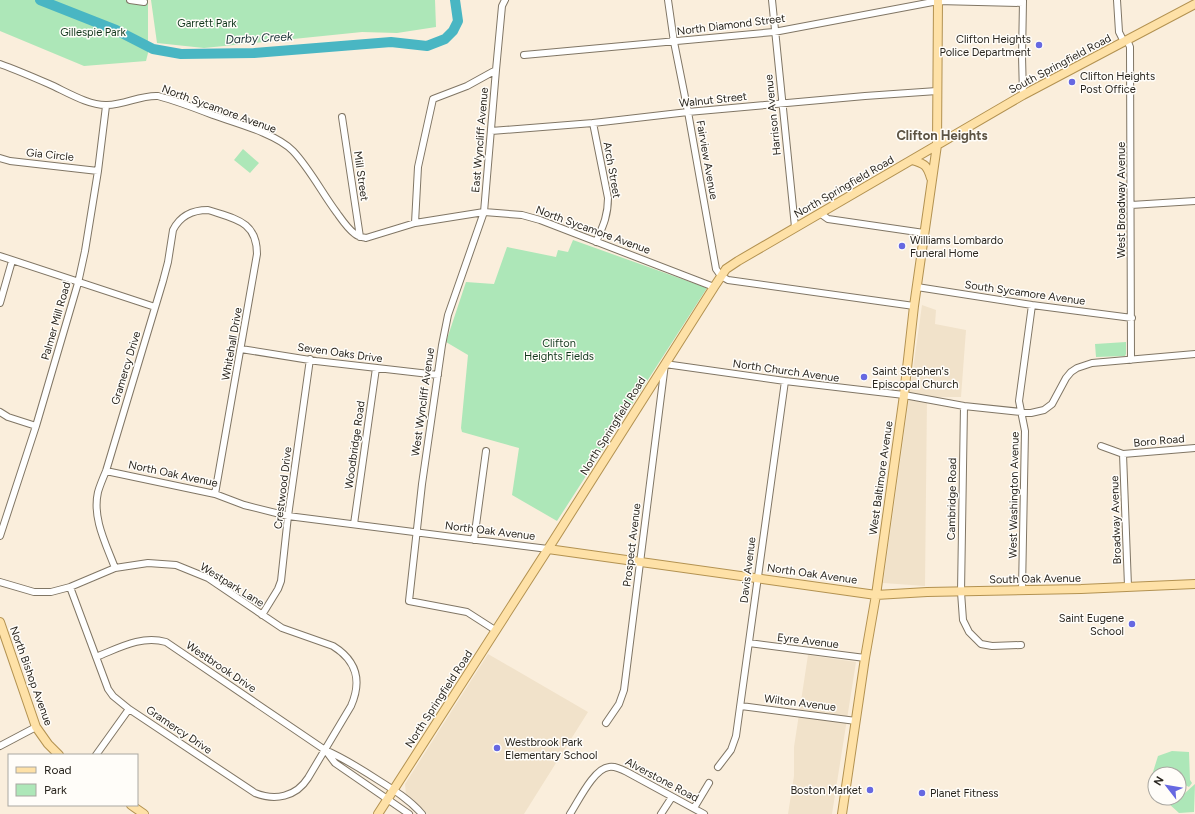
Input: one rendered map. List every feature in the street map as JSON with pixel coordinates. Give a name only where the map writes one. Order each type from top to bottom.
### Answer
[{"type":"main road","name":"West Baltimore Avenue","points":[[842,814],[865,658],[876,595],[937,145],[938,1]]},
{"type":"main road","name":"South Springfield Road","points":[[937,145],[1023,95],[1195,4]]},
{"type":"main road","name":"North Springfield Road","points":[[378,814],[726,269],[795,227],[821,214],[937,145]]},
{"type":"main road","points":[[912,160],[922,163],[927,168],[932,180]]},
{"type":"main road","name":"North Oak Avenue","points":[[548,549],[876,595]]},
{"type":"main road","name":"South Oak Avenue","points":[[876,595],[927,592],[1195,584]]},
{"type":"main road","name":"North Bishop Avenue","points":[[0,622],[36,727],[48,744],[58,754]]},
{"type":"main road","points":[[132,806],[144,814]]},
{"type":"street","points":[[130,0],[144,2]]},
{"type":"street","name":"East Wyncliff Avenue","points":[[484,212],[502,6],[505,0]]},
{"type":"street","name":"Fairview Avenue","points":[[668,0],[674,42],[716,269],[721,276]]},
{"type":"street","name":"Harrison Avenue","points":[[772,0],[774,32],[795,227]]},
{"type":"street","name":"West Broadway Avenue","points":[[1117,0],[1119,32],[1130,47],[1131,360]]},
{"type":"street","name":"North Diamond Street","points":[[524,55],[774,32],[938,1],[1023,2]]},
{"type":"street","points":[[1023,2],[1023,95]]},
{"type":"street","name":"North Sycamore Avenue","points":[[0,64],[26,73],[84,101],[106,106],[134,99],[158,96],[252,128],[274,138],[284,143],[293,151],[308,170],[324,196],[351,231],[360,237],[366,238],[415,223],[484,212],[522,215],[534,218],[714,286]]},
{"type":"street","points":[[415,223],[418,168],[433,99],[467,86],[496,70]]},
{"type":"street","name":"Walnut Street","points":[[491,130],[593,123],[688,112],[937,91]]},
{"type":"street","name":"Palmer Mill Road","points":[[0,536],[36,426],[78,283],[85,251],[98,170],[106,106]]},
{"type":"street","name":"Mill Street","points":[[342,117],[360,237]]},
{"type":"street","name":"Arch Street","points":[[593,123],[608,198],[607,217],[596,242]]},
{"type":"street","name":"Gia Circle","points":[[0,158],[10,161],[98,170]]},
{"type":"street","points":[[1131,205],[1195,201]]},
{"type":"street","name":"Gramercy Drive","points":[[115,568],[98,520],[98,491],[106,471],[155,307],[168,262],[175,225],[185,216],[196,211],[208,210],[224,215]]},
{"type":"street","name":"West Wyncliff Avenue","points":[[484,212],[448,314],[442,345],[416,532],[409,601],[467,612],[495,630]]},
{"type":"street","points":[[821,214],[828,219],[924,234]]},
{"type":"street","name":"Whitehall Drive","points":[[215,494],[257,254],[257,245],[253,232],[237,220],[224,215]]},
{"type":"street","points":[[0,256],[78,283],[155,307]]},
{"type":"street","points":[[0,302],[12,261]]},
{"type":"street","points":[[721,276],[728,280],[914,306]]},
{"type":"street","name":"South Sycamore Avenue","points":[[917,287],[1032,305],[1132,318]]},
{"type":"street","name":"West Washington Avenue","points":[[1022,590],[1025,431],[1019,401],[1032,305]]},
{"type":"street","name":"Seven Oaks Drive","points":[[241,349],[310,360],[438,375]]},
{"type":"street","name":"North Church Avenue","points":[[665,364],[785,381],[904,395],[964,406],[1031,413],[1048,407],[1055,399],[1066,378],[1077,368],[1092,363],[1195,354]]},
{"type":"street","name":"Crestwood Drive","points":[[262,615],[278,589],[281,581],[288,516],[310,360]]},
{"type":"street","name":"Prospect Avenue","points":[[606,723],[619,704],[624,690],[665,364]]},
{"type":"street","name":"Woodbridge Road","points":[[354,524],[376,368]]},
{"type":"street","name":"Davis Avenue","points":[[718,767],[731,750],[736,736],[785,381]]},
{"type":"street","name":"Cambridge Road","points":[[964,406],[961,592],[963,620],[969,632],[981,644],[992,646],[1021,645]]},
{"type":"street","points":[[0,412],[8,417],[36,426]]},
{"type":"street","name":"Boro Road","points":[[1101,446],[1123,454],[1195,448]]},
{"type":"street","points":[[474,540],[486,452]]},
{"type":"street","name":"Broadway Avenue","points":[[1123,454],[1128,586]]},
{"type":"street","name":"North Oak Avenue","points":[[106,471],[215,494],[244,505],[288,516],[548,549]]},
{"type":"street","name":"Westpark Lane","points":[[0,582],[34,592],[51,592],[70,587],[115,568],[148,563],[176,565],[208,578],[282,628],[333,646],[345,655],[354,667],[357,681],[355,697],[325,750]]},
{"type":"street","name":"Gramercy Drive","points":[[70,587],[108,689],[113,696],[129,709],[250,791],[273,797],[285,796],[298,789],[306,780],[325,750]]},
{"type":"street","name":"Westbrook Drive","points":[[96,657],[136,642],[154,639],[166,642],[325,750],[344,758],[393,790],[418,809],[422,814]]},
{"type":"street","name":"Eyre Avenue","points":[[749,643],[865,658]]},
{"type":"street","name":"Wilton Avenue","points":[[741,706],[856,721]]},
{"type":"street","points":[[97,754],[129,709]]},
{"type":"street","points":[[0,746],[36,727]]},
{"type":"street","name":"Westbrook Drive","points":[[325,750],[335,763],[409,814]]},
{"type":"street","name":"Alverstone Road","points":[[570,814],[594,776],[600,770],[610,767],[615,767],[627,772],[704,814]]},
{"type":"street","points":[[694,808],[709,783]]},
{"type":"street","points":[[661,814],[672,797]]},
{"type":"shaded area","points":[[922,305],[936,310],[935,324],[966,330],[961,397],[927,397],[925,586],[883,583]]},
{"type":"shaded area","name":"Westbrook Park Elementary School","points":[[488,654],[588,712],[524,814],[428,814],[406,795],[405,784]]},
{"type":"shaded area","points":[[808,655],[856,662],[832,814],[788,814],[794,776],[794,747]]},
{"type":"green space","name":"Gillespie Park","points":[[0,0],[148,0],[148,53],[146,61],[84,66],[0,31]]},
{"type":"green space","name":"Garrett Park","points":[[151,0],[435,0],[436,27],[397,33],[362,32],[204,48],[157,43]]},
{"type":"green space","points":[[243,149],[259,163],[250,173],[234,160]]},
{"type":"green space","name":"Clifton Heights Fields","points":[[573,240],[707,288],[557,521],[512,495],[519,448],[462,432],[461,428],[468,355],[446,342],[466,282],[494,284],[507,247],[556,257],[558,250],[568,252]]},
{"type":"green space","points":[[1126,342],[1125,356],[1096,357],[1095,344]]},
{"type":"green space","points":[[1172,751],[1189,752],[1190,780],[1192,783],[1189,787],[1187,786],[1187,766],[1155,766],[1158,756]]},
{"type":"green space","points":[[1195,784],[1194,812],[1179,813],[1171,806],[1187,806],[1187,791]]},
{"type":"waterway","name":"Darby Creek","points":[[40,0],[116,30],[153,49],[181,54],[254,53],[391,42],[427,46],[445,39],[453,31],[458,21],[455,0]]},
{"type":"place","name":"Clifton Heights Police Department","points":[[1039,45]]},
{"type":"place","name":"Clifton Heights Post Office","points":[[1072,82]]},
{"type":"place","name":"Williams Lombardo Funeral Home","points":[[902,246]]},
{"type":"place","name":"Saint Stephen's Episcopal Church","points":[[864,377]]},
{"type":"place","name":"Saint Eugene School","points":[[1132,624]]},
{"type":"place","name":"Westbrook Park Elementary School","points":[[497,748]]},
{"type":"place","name":"Boston Market","points":[[870,790]]},
{"type":"place","name":"Planet Fitness","points":[[922,793]]},
{"type":"district","name":"Clifton Heights","points":[[942,135]]}]
